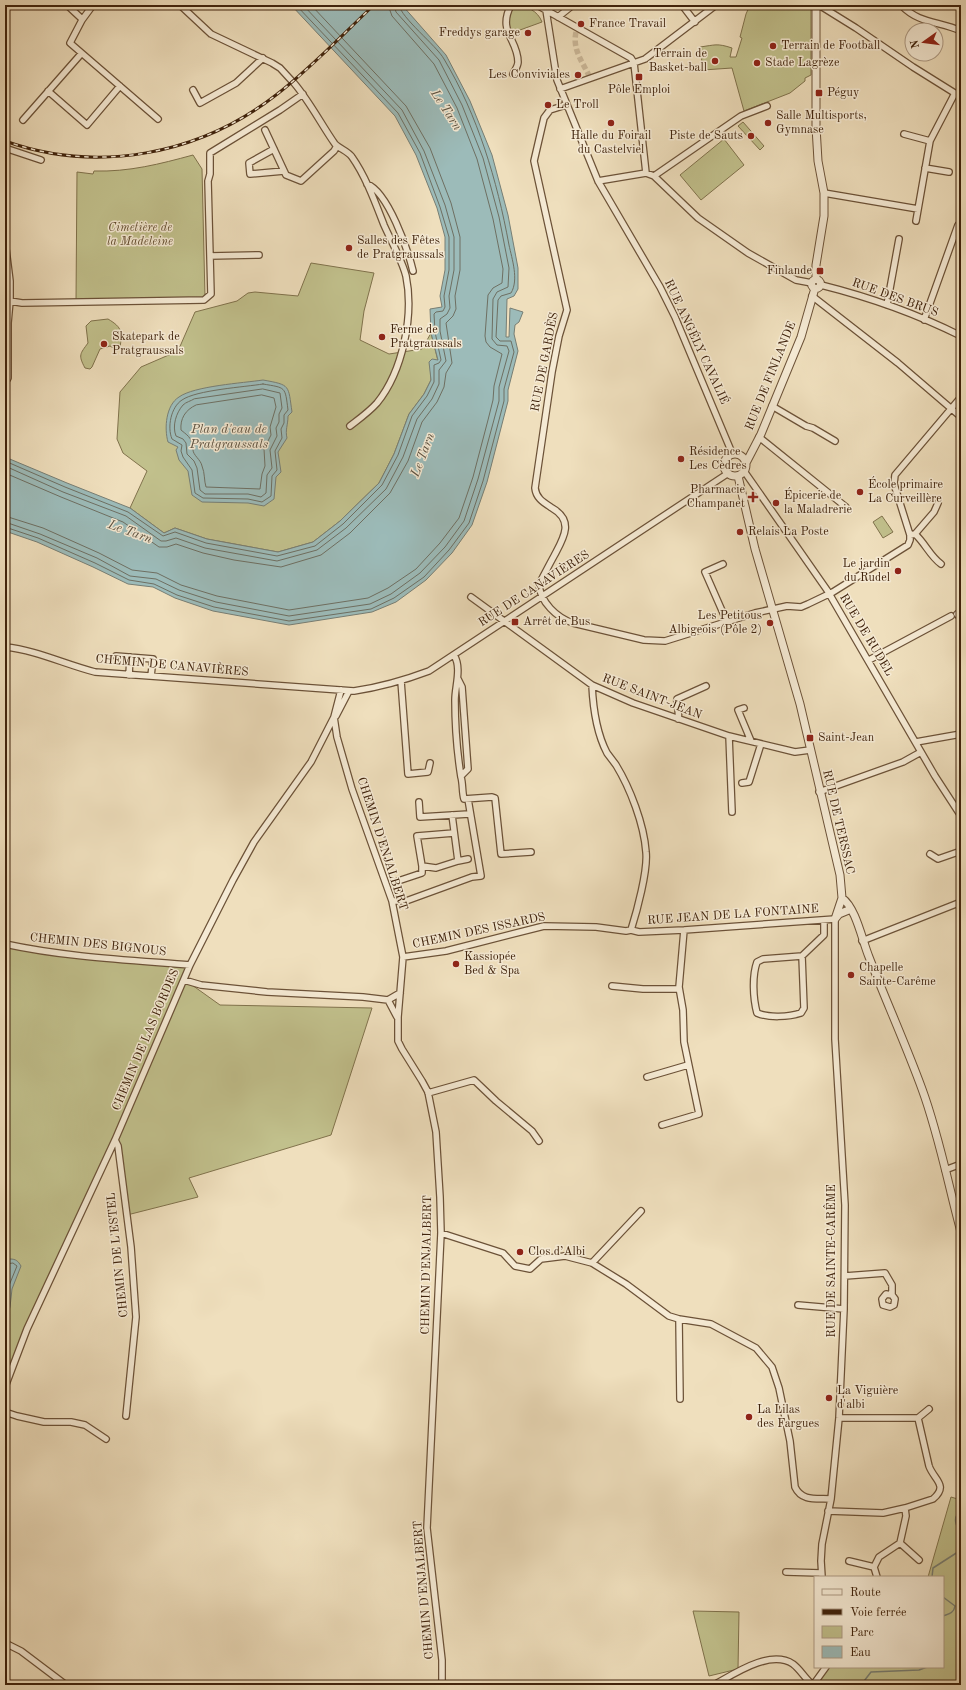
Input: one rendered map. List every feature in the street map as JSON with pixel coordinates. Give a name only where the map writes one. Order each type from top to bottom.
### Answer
[{"type":"street","points":[[66,5],[82,19]]},
{"type":"street","points":[[93,5],[82,19],[70,43],[158,119]]},
{"type":"street","points":[[180,5],[211,34],[264,58],[280,68],[293,82],[303,94],[312,110],[337,146],[351,155],[367,184],[406,274],[409,299],[408,326],[402,355],[389,384],[378,401],[368,412],[350,426]]},
{"type":"street","points":[[511,5],[506,22],[507,33],[516,53],[518,64],[513,74]]},
{"type":"street","points":[[537,5],[632,58],[634,63],[646,172],[598,181]]},
{"type":"street","points":[[558,17],[573,5]]},
{"type":"street","points":[[682,5],[695,22]]},
{"type":"street","points":[[560,89],[645,59],[716,5]]},
{"type":"street","points":[[818,5],[961,97]]},
{"type":"street","name":"RUE DE FINLANDE","points":[[746,463],[759,437],[801,337],[816,284],[816,265],[824,216],[824,193],[818,161],[816,127],[818,5]]},
{"type":"street","points":[[901,5],[914,17],[943,24],[961,31]]},
{"type":"street","name":"RUE ANGÉLY CAVALIÉ","points":[[546,10],[557,80],[598,181],[660,287],[736,453]]},
{"type":"street","points":[[23,120],[81,54]]},
{"type":"street","points":[[193,90],[200,103],[236,83],[264,58]]},
{"type":"street","points":[[48,91],[87,125],[120,86]]},
{"type":"street","points":[[916,221],[924,168],[930,141],[955,93]]},
{"type":"street","points":[[10,301],[22,303],[101,303],[204,300],[211,294],[208,181],[210,174],[210,153],[303,94]]},
{"type":"street","name":"RUE DE GARDÈS","points":[[542,596],[539,584],[565,533],[565,525],[561,515],[540,500],[536,494],[535,488],[559,336],[567,310],[534,162],[544,118],[550,110],[566,105]]},
{"type":"street","points":[[654,176],[741,116],[767,106]]},
{"type":"street","points":[[265,130],[286,175],[301,182],[334,151],[337,146]]},
{"type":"street","points":[[904,134],[930,141]]},
{"type":"street","points":[[5,148],[41,160]]},
{"type":"street","points":[[274,149],[249,163],[250,174],[284,171]]},
{"type":"street","points":[[924,168],[949,172]]},
{"type":"street","name":"RUE DES BRUS","points":[[646,172],[654,176],[698,218],[748,253],[796,280],[816,284],[887,305],[961,336]]},
{"type":"street","points":[[367,184],[374,187],[387,207],[407,247],[413,271]]},
{"type":"street","points":[[824,193],[918,209]]},
{"type":"street","points":[[924,320],[958,225]]},
{"type":"street","points":[[887,305],[899,239]]},
{"type":"street","points":[[5,241],[10,281],[8,378],[5,383]]},
{"type":"street","points":[[210,256],[259,255]]},
{"type":"street","points":[[812,296],[898,363],[961,417]]},
{"type":"street","points":[[941,564],[935,560],[923,542],[912,534],[894,484],[895,475],[961,397]]},
{"type":"street","points":[[772,406],[806,426],[813,428],[835,440]]},
{"type":"street","points":[[759,437],[846,507]]},
{"type":"street","name":"RUE DE FINLANDE","points":[[736,453],[753,448]]},
{"type":"street","points":[[736,453],[744,457],[746,463],[741,474],[732,476],[727,474],[725,464],[728,457],[736,453]]},
{"type":"street","name":"RUE DE CANAVIÈRES","points":[[341,690],[349,691],[377,688],[430,671],[727,474]]},
{"type":"street","name":"RUE DE RUDEL","points":[[741,474],[831,593],[921,752],[961,816]]},
{"type":"street","name":"RUE DE TERSSAC","points":[[741,474],[755,549],[800,704],[840,875],[842,898]]},
{"type":"street","points":[[542,596],[556,615],[564,620],[650,641],[665,641],[773,609],[787,606],[801,607],[831,593],[908,545],[912,534],[934,512],[938,503]]},
{"type":"street","points":[[723,564],[705,572],[727,622]]},
{"type":"street","name":"RUE SAINT-JEAN","points":[[471,597],[586,682],[633,703],[729,736],[795,752],[810,750]]},
{"type":"street","points":[[957,614],[961,619]]},
{"type":"street","points":[[869,660],[951,616]]},
{"type":"street","name":"CHEMIN DE CANAVIÈRES","points":[[5,647],[24,649],[63,663],[95,672],[341,690]]},
{"type":"street","points":[[454,655],[457,662],[458,679],[462,687],[468,769],[461,776]]},
{"type":"street","points":[[116,656],[153,659],[151,676]]},
{"type":"street","points":[[129,675],[130,657]]},
{"type":"street","points":[[458,679],[455,686],[458,761],[464,798],[495,798],[500,854],[531,852]]},
{"type":"street","points":[[400,681],[408,774],[428,772],[430,763]]},
{"type":"street","name":"RUE JEAN DE LA FONTAINE","points":[[592,684],[593,707],[599,732],[607,752],[616,766],[634,805],[640,823],[646,852],[646,867],[631,930],[639,932],[684,930],[835,919],[839,914],[851,909]]},
{"type":"street","points":[[678,719],[679,713],[676,704],[677,699],[706,686]]},
{"type":"street","name":"CHEMIN D'ENJALBERT","points":[[341,690],[334,719],[337,737],[345,766],[392,901],[403,957],[398,1017],[398,1041],[428,1093],[436,1132],[441,1233],[427,1528],[442,1660],[442,1685]]},
{"type":"street","points":[[334,719],[349,691]]},
{"type":"street","points":[[455,700],[463,698]]},
{"type":"street","points":[[744,708],[738,710],[750,741]]},
{"type":"street","name":"CHEMIN DE LAS BORDES","points":[[5,1387],[27,1329],[115,1140],[190,965],[232,880],[254,842],[311,762],[334,719]]},
{"type":"street","points":[[916,742],[961,734]]},
{"type":"street","points":[[729,736],[732,812]]},
{"type":"street","points":[[742,783],[749,782],[761,744]]},
{"type":"street","points":[[820,792],[903,762],[921,752]]},
{"type":"street","points":[[392,901],[406,901],[472,877],[481,876],[469,814],[468,799]]},
{"type":"street","points":[[419,802],[420,817],[469,814]]},
{"type":"street","points":[[452,815],[458,861]]},
{"type":"street","points":[[398,881],[422,873],[417,836],[454,833]]},
{"type":"street","points":[[930,854],[938,859],[961,851]]},
{"type":"street","points":[[422,866],[436,868],[468,859]]},
{"type":"street","points":[[835,919],[842,898],[848,902],[851,909],[862,941],[922,1089],[961,1232]]},
{"type":"street","points":[[862,941],[961,902]]},
{"type":"street","name":"RUE DE SAINTE-CARÊME","points":[[822,1575],[822,1544],[831,1499],[840,1418],[844,1309],[845,1205],[834,1039],[835,919]]},
{"type":"street","points":[[802,956],[804,1008],[801,1013],[794,1015],[762,1015],[757,1012],[755,1006],[755,969],[757,962],[763,959],[802,956],[824,935],[824,920]]},
{"type":"street","name":"CHEMIN DES ISSARDS","points":[[403,957],[446,951],[544,926],[596,927],[626,931],[631,930]]},
{"type":"street","points":[[662,1125],[699,1114],[684,1042],[683,1010],[679,989],[684,930]]},
{"type":"street","name":"CHEMIN DES BIGNOUS","points":[[5,944],[82,955],[190,965]]},
{"type":"street","points":[[184,980],[201,985],[267,992],[363,997],[388,1000],[400,992]]},
{"type":"street","points":[[612,986],[643,989],[679,989]]},
{"type":"street","points":[[388,1000],[398,1017]]},
{"type":"street","points":[[647,1077],[688,1066]]},
{"type":"street","points":[[428,1093],[474,1080],[496,1101],[532,1131],[539,1141]]},
{"type":"street","name":"CHEMIN DE L'ESTEL","points":[[115,1140],[118,1146],[131,1247],[136,1317],[126,1416]]},
{"type":"street","points":[[945,1170],[961,1164]]},
{"type":"street","points":[[592,1263],[641,1211]]},
{"type":"street","points":[[441,1233],[503,1253],[515,1266],[530,1269],[541,1259],[565,1256],[592,1263],[626,1284],[669,1316],[711,1324],[756,1348],[772,1367],[779,1388],[790,1441],[795,1487],[798,1493],[805,1497],[831,1499]]},
{"type":"street","points":[[844,1276],[885,1273],[892,1285],[892,1294]]},
{"type":"street","points":[[798,1305],[844,1309]]},
{"type":"street","points":[[679,1319],[680,1399]]},
{"type":"street","points":[[840,1418],[918,1418],[929,1409]]},
{"type":"street","points":[[5,1412],[44,1422],[71,1422],[85,1425],[106,1439]]},
{"type":"street","points":[[828,1511],[883,1513],[933,1499],[940,1491],[939,1482],[931,1472],[929,1466],[918,1418]]},
{"type":"street","points":[[877,1576],[874,1567],[879,1557],[900,1543],[906,1516],[905,1508]]},
{"type":"street","points":[[900,1543],[920,1560]]},
{"type":"street","points":[[849,1561],[874,1567]]},
{"type":"street","points":[[786,1572],[822,1575]]},
{"type":"street","points":[[5,1643],[21,1651],[66,1685]]},
{"type":"street","points":[[714,1685],[743,1668],[763,1662],[780,1661],[793,1664],[813,1685],[825,1668]]},
{"type":"green space","points":[[514,5],[531,9],[538,15],[542,22],[509,34],[507,23]]},
{"type":"green space","name":"Stade Lagrèze","points":[[750,5],[811,5],[811,75],[805,78],[805,81],[790,93],[744,111],[732,68],[703,70],[700,47],[716,45],[727,46],[732,48],[730,57],[736,57],[742,38],[740,37],[746,14]]},
{"type":"green space","name":"Piste de Sauts","points":[[743,122],[764,146],[760,150],[738,126]]},
{"type":"green space","points":[[724,139],[744,165],[701,200],[680,175]]},
{"type":"green space","name":"Cimetière de la Madeleine","points":[[193,155],[202,169],[205,298],[76,301],[77,172],[93,174],[94,171],[132,169]]},
{"type":"green space","points":[[311,263],[374,273],[364,311],[360,340],[389,354],[422,349],[431,333],[438,361],[430,362],[431,380],[424,394],[409,414],[394,454],[379,483],[340,521],[313,542],[278,552],[207,539],[175,528],[164,533],[130,508],[147,471],[123,453],[117,439],[120,392],[141,367],[178,351],[195,312],[237,301],[248,293],[255,292],[298,296]]},
{"type":"green space","name":"Skatepark de Pratgraussals","points":[[108,319],[119,328],[121,334],[120,348],[117,350],[110,346],[100,349],[92,367],[90,369],[85,368],[81,360],[81,355],[88,343],[86,326],[91,321]]},
{"type":"green space","points":[[882,516],[893,532],[883,538],[873,522]]},
{"type":"green space","points":[[5,944],[27,948],[190,965],[185,980],[220,1005],[372,1008],[331,1135],[189,1178],[198,1197],[127,1215],[115,1141],[27,1329],[5,1387]]},
{"type":"green space","points":[[951,1497],[961,1500],[961,1685],[813,1685],[818,1682],[829,1668],[944,1668],[944,1576],[928,1576]]},
{"type":"green space","points":[[693,1611],[739,1612],[738,1669],[709,1676]]},
{"type":"water","name":"Le Tarn","points":[[291,5],[402,5],[446,55],[470,101],[492,155],[508,215],[518,268],[518,289],[514,296],[507,299],[506,337],[509,337],[510,308],[523,312],[519,322],[515,325],[514,334],[518,351],[508,390],[508,401],[487,482],[472,525],[452,553],[426,580],[396,602],[372,612],[289,625],[213,611],[175,598],[153,587],[128,584],[37,542],[5,531],[5,457],[130,508],[164,533],[175,528],[207,539],[278,552],[313,542],[340,521],[379,483],[394,454],[409,414],[424,394],[431,380],[429,362],[432,359],[438,360],[431,333],[430,309],[442,307],[440,296],[445,270],[445,237],[437,208],[416,155],[395,116]]},
{"type":"water","name":"Plan d'eau de Pratgraussals","points":[[263,380],[279,383],[286,388],[290,396],[292,412],[288,416],[286,432],[287,438],[278,452],[281,472],[276,477],[274,499],[264,506],[248,503],[202,502],[192,495],[188,471],[179,460],[176,450],[178,447],[168,442],[166,424],[171,405],[179,397],[196,390]]},
{"type":"water","points":[[14,1259],[21,1266],[12,1289],[10,1307],[5,1324],[5,1261]]},
{"type":"waterway","points":[[961,1511],[956,1516],[956,1522],[961,1535]]},
{"type":"waterway","points":[[932,1576],[933,1568],[961,1550]]},
{"type":"waterway","points":[[944,1598],[955,1606],[952,1612],[944,1616]]},
{"type":"waterway","points":[[861,1685],[871,1672],[919,1670],[924,1668]]},
{"type":"tunnel","points":[[576,32],[575,38],[577,50],[590,78]]},
{"type":"railway","points":[[5,141],[40,151],[75,156],[111,157],[146,153],[181,145],[214,132],[246,116],[276,95],[314,63],[374,5]]},
{"type":"place","name":"France Travail","points":[[581,24]]},
{"type":"place","name":"Freddys garage","points":[[528,33]]},
{"type":"place","name":"Terrain de Football","points":[[773,46]]},
{"type":"place","name":"Terrain de Basket-ball","points":[[715,61]]},
{"type":"place","name":"Stade Lagrèze","points":[[757,63]]},
{"type":"place","name":"Les Conviviales","points":[[578,75]]},
{"type":"place","name":"Pôle Emploi","points":[[639,77]]},
{"type":"place","name":"Péguy","points":[[819,93]]},
{"type":"place","name":"Le Troll","points":[[548,105]]},
{"type":"place","name":"Halle du Foirail du Castelviel","points":[[611,123]]},
{"type":"place","name":"Salle Multisports, Gymnase","points":[[768,123]]},
{"type":"place","name":"Piste de Sauts","points":[[751,136]]},
{"type":"place","name":"Salles des Fêtes de Pratgraussals","points":[[349,248]]},
{"type":"place","name":"Finlande","points":[[820,271]]},
{"type":"place","name":"Ferme de Pratgraussals","points":[[382,337]]},
{"type":"place","name":"Skatepark de Pratgraussals","points":[[104,344]]},
{"type":"place","name":"Résidence Les Cèdres","points":[[681,459]]},
{"type":"place","name":"École primaire La Curveillère","points":[[860,492]]},
{"type":"place","name":"Pharmacie Champanet","points":[[753,497]]},
{"type":"place","name":"Épicerie de la Maladrerie","points":[[776,503]]},
{"type":"place","name":"Relais La Poste","points":[[740,532]]},
{"type":"place","name":"Le jardin du Rudel","points":[[898,571]]},
{"type":"place","name":"Arrêt de Bus","points":[[515,622]]},
{"type":"place","name":"Les Petitous Albigeois (Pôle 2)","points":[[770,623]]},
{"type":"place","name":"Saint-Jean","points":[[810,738]]},
{"type":"place","name":"Kassiopée Bed & Spa","points":[[456,964]]},
{"type":"place","name":"Chapelle Sainte-Carême","points":[[851,975]]},
{"type":"place","name":"Clos d’Albi","points":[[520,1252]]},
{"type":"place","name":"La Viguière d'albi","points":[[829,1398]]},
{"type":"place","name":"La Lilas des Fargues","points":[[749,1417]]}]
